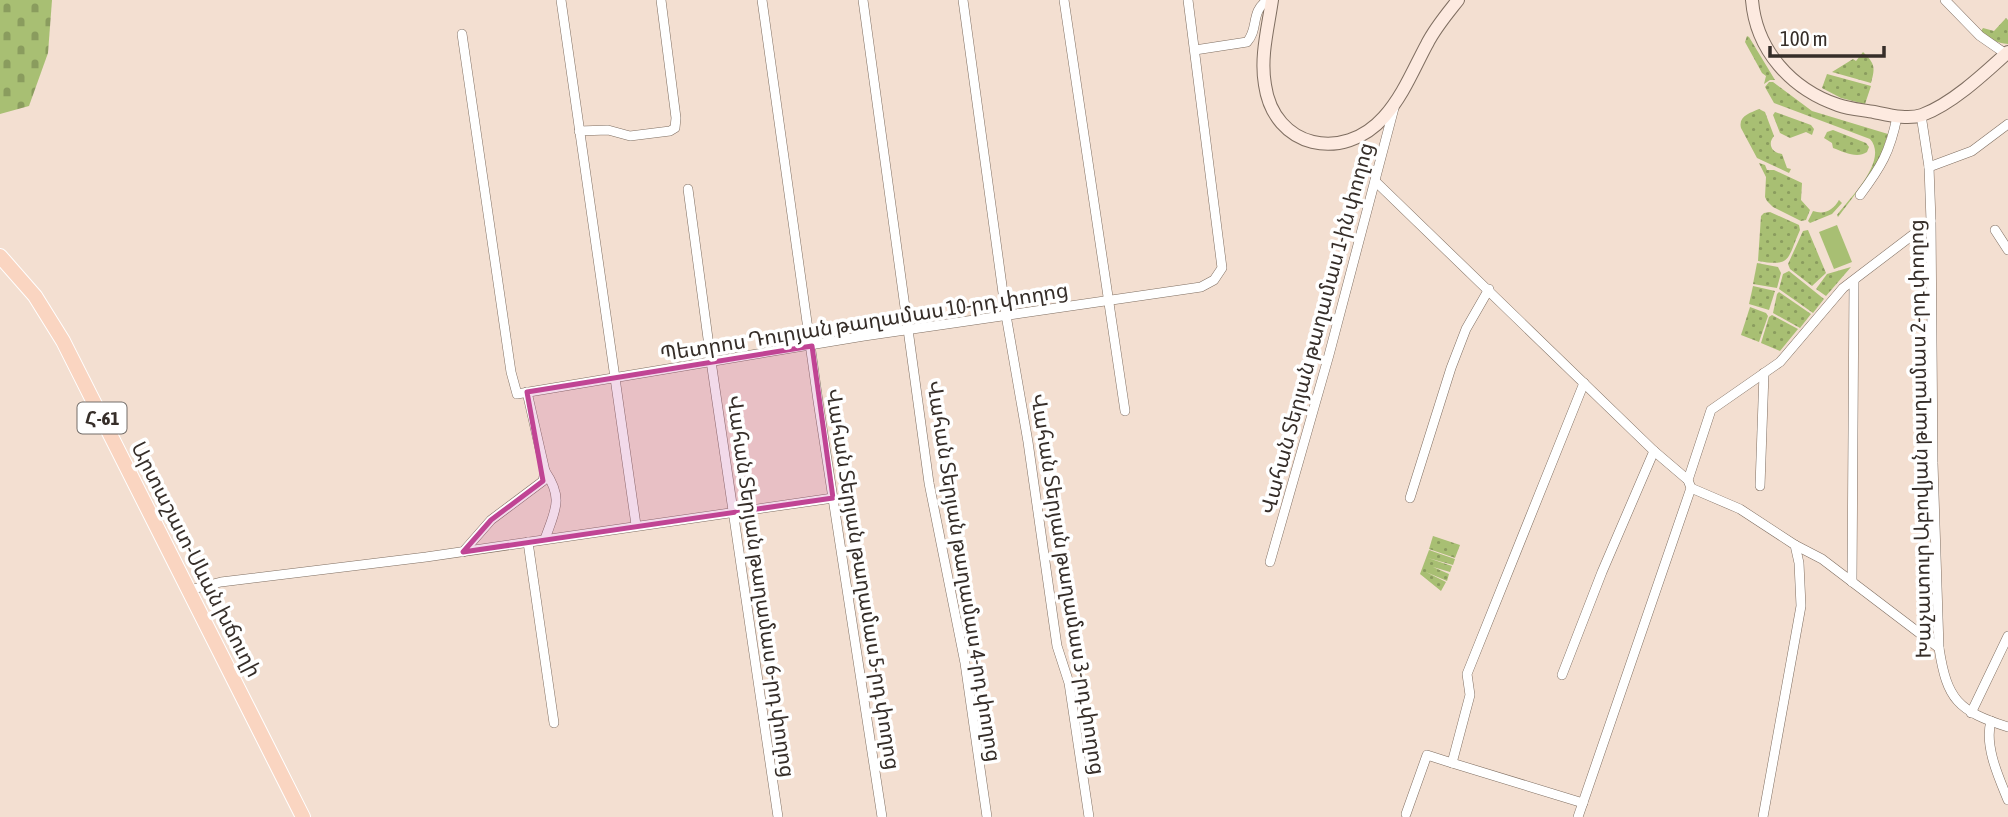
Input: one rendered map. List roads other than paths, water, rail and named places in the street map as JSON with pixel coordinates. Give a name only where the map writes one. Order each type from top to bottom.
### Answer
[{"type":"main road","points":[[1270,0],[1263,61],[1264,84],[1269,102],[1278,119],[1287,128],[1312,143],[1328,145],[1343,144],[1368,132],[1395,104],[1429,40],[1458,0]]},
{"type":"main road","points":[[1752,0],[1753,15],[1766,49],[1783,71],[1798,84],[1838,105],[1897,117],[1921,115],[1964,90],[2007,53]]},
{"type":"main road","name":"Արտաշատ-Սևան խճուղի","points":[[0,256],[21,278],[48,315],[303,817]]},
{"type":"street","points":[[561,0],[636,525]]},
{"type":"street","points":[[579,131],[608,130],[630,136],[670,131],[677,126],[661,0]]},
{"type":"street","name":"Վահան Տերյան թաղամաս 5-րդ փողոց","points":[[762,0],[833,498],[883,817]]},
{"type":"street","name":"Վահան Տերյան թաղամաս 4-րդ փողոց","points":[[863,0],[929,482],[965,663],[987,817]]},
{"type":"street","name":"Վահան Տերյան թաղամաս 3-րդ փողոց","points":[[963,0],[1006,314],[1028,442],[1057,646],[1069,682],[1089,817]]},
{"type":"street","points":[[1064,0],[1125,411]]},
{"type":"street","points":[[1188,0],[1195,50],[1247,42],[1251,38],[1258,8],[1270,0]]},
{"type":"street","points":[[1945,0],[1980,36],[2007,53]]},
{"type":"street","points":[[462,34],[511,372],[522,393],[545,471],[557,494],[557,504],[545,539]]},
{"type":"street","name":"Պետրոս Դուրյան թաղամաս 10-րդ փողոց","points":[[522,393],[1006,314],[1201,287],[1214,280],[1222,268],[1195,50]]},
{"type":"street","name":"Վահան Տերյան թաղամաս 1-ին փողոց","points":[[1270,562],[1329,355],[1395,104]]},
{"type":"street","name":"Խաչատուր Աբովյան թաղամաս 2-րդ փողոց","points":[[1921,115],[1929,167],[1931,221],[1933,464],[1939,648],[1944,678],[1954,697],[1970,713]]},
{"type":"street","points":[[1860,195],[1882,165],[1893,139],[1897,117]]},
{"type":"street","points":[[1929,167],[1972,151],[2007,126]]},
{"type":"street","points":[[1375,181],[1690,484],[1740,509],[1795,545],[1822,559],[1939,648]]},
{"type":"street","name":"Վահան Տերյան թաղամաս 6-րդ փողոց","points":[[688,189],[778,817]]},
{"type":"street","points":[[1578,817],[1690,484],[1711,410],[1780,362],[1843,288],[1931,221]]},
{"type":"street","points":[[1995,230],[2008,250]]},
{"type":"street","points":[[1852,582],[1854,281]]},
{"type":"street","points":[[1410,498],[1466,328],[1489,289]]},
{"type":"street","points":[[1760,486],[1764,373]]},
{"type":"street","points":[[1452,763],[1470,695],[1467,674],[1584,383]]},
{"type":"street","points":[[1562,675],[1602,572],[1654,451]]},
{"type":"street","points":[[463,552],[491,520],[543,481],[545,471]]},
{"type":"street","points":[[189,590],[221,582],[463,552],[833,498]]},
{"type":"street","points":[[528,542],[554,723]]},
{"type":"street","points":[[1763,817],[1801,606],[1799,563],[1795,545]]},
{"type":"street","points":[[2008,636],[1970,713],[2008,727]]},
{"type":"street","points":[[1991,721],[1989,731],[1992,750],[2008,800]]},
{"type":"street","points":[[1406,814],[1427,755],[1583,803]]}]
